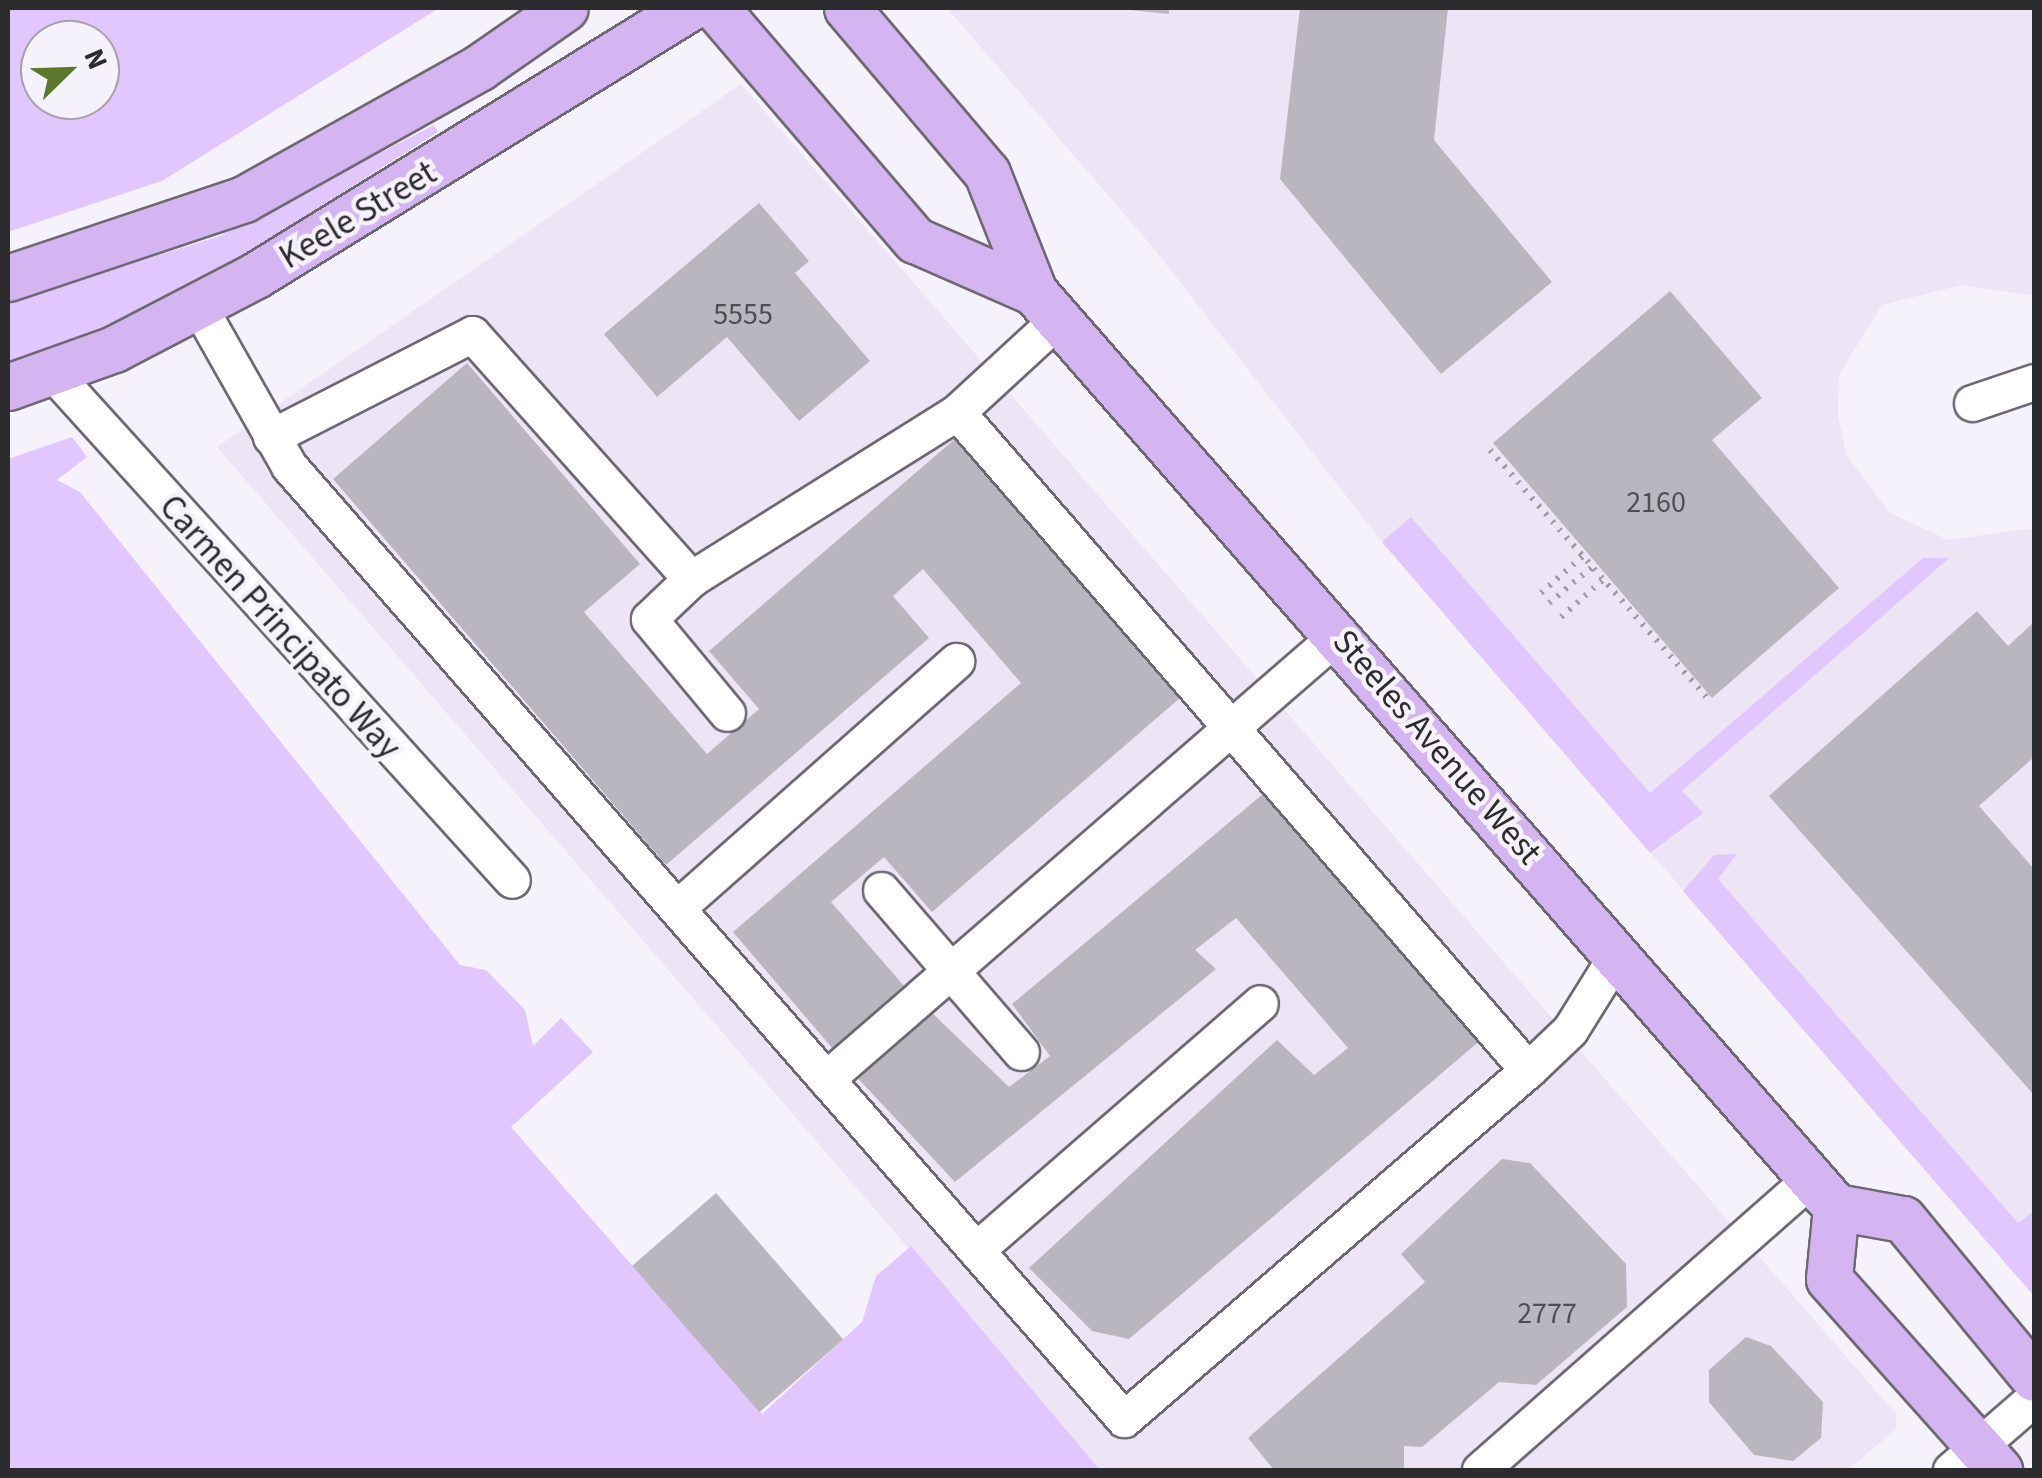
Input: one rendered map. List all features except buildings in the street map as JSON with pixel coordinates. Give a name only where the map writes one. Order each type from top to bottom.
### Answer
[{"type":"main road","name":"Keele Street","points":[[8,278],[244,199],[480,67],[564,8]]},
{"type":"main road","name":"Keele Street","points":[[8,387],[52,372],[198,304],[451,160],[690,8]]},
{"type":"main road","name":"Steeles Avenue West","points":[[716,8],[916,240],[1046,305]]},
{"type":"main road","name":"Steeles Avenue West","points":[[847,8],[987,172],[1046,305],[1824,1192]]},
{"type":"main road","points":[[1976,1463],[1829,1279],[1824,1192],[1904,1219],[2034,1378]]},
{"type":"street","points":[[198,304],[271,437],[826,1080],[1124,1418],[1528,1070],[1570,1030],[1618,953]]},
{"type":"street","points":[[726,713],[649,619],[691,579],[957,412],[1046,305]]},
{"type":"street","points":[[271,437],[472,334],[691,579]]},
{"type":"street","name":"Carmen Principato Way","points":[[52,372],[512,880]]},
{"type":"street","points":[[1972,403],[2034,382]]},
{"type":"street","points":[[957,412],[1528,1070]]},
{"type":"street","points":[[826,1080],[1338,634]]},
{"type":"street","points":[[677,908],[956,662]]},
{"type":"street","points":[[881,890],[1020,1052]]},
{"type":"street","points":[[976,1250],[1260,1004]]},
{"type":"street","points":[[1480,1470],[1824,1192]]},
{"type":"street","points":[[1976,1463],[2034,1398]]},
{"type":"path","points":[[1490,450],[1595,565],[1710,701]]},
{"type":"path","points":[[1541,594],[1583,556]]},
{"type":"path","points":[[1550,603],[1595,565]]},
{"type":"path","points":[[1561,617],[1604,580]]},
{"type":"shaded area","points":[[8,8],[439,8],[162,181],[8,232]]},
{"type":"shaded area","points":[[947,8],[2034,8],[2034,296],[1962,285],[1882,305],[1839,375],[1838,415],[1847,456],[1889,512],[1948,540],[2034,528],[2034,1296],[1382,542],[1155,250]]},
{"type":"shaded area","points":[[741,84],[1896,1414],[1896,1429],[1848,1470],[1100,1470],[217,447]]},
{"type":"shaded area","points":[[434,125],[438,132],[179,296],[8,366],[8,302],[220,236]]},
{"type":"shaded area","points":[[72,437],[87,457],[57,480],[80,492],[460,965],[486,970],[525,1010],[533,1046],[561,1018],[593,1052],[511,1127],[762,1414],[862,1322],[876,1276],[911,1246],[1100,1470],[8,1470],[8,459]]},
{"type":"shaded area","points":[[1411,517],[1650,793],[1923,558],[1949,558],[1682,791],[1703,813],[1650,853],[1382,542]]},
{"type":"shaded area","points":[[1737,854],[1718,879],[2018,1223],[2034,1211],[2034,1296],[1683,891],[1714,855]]}]
